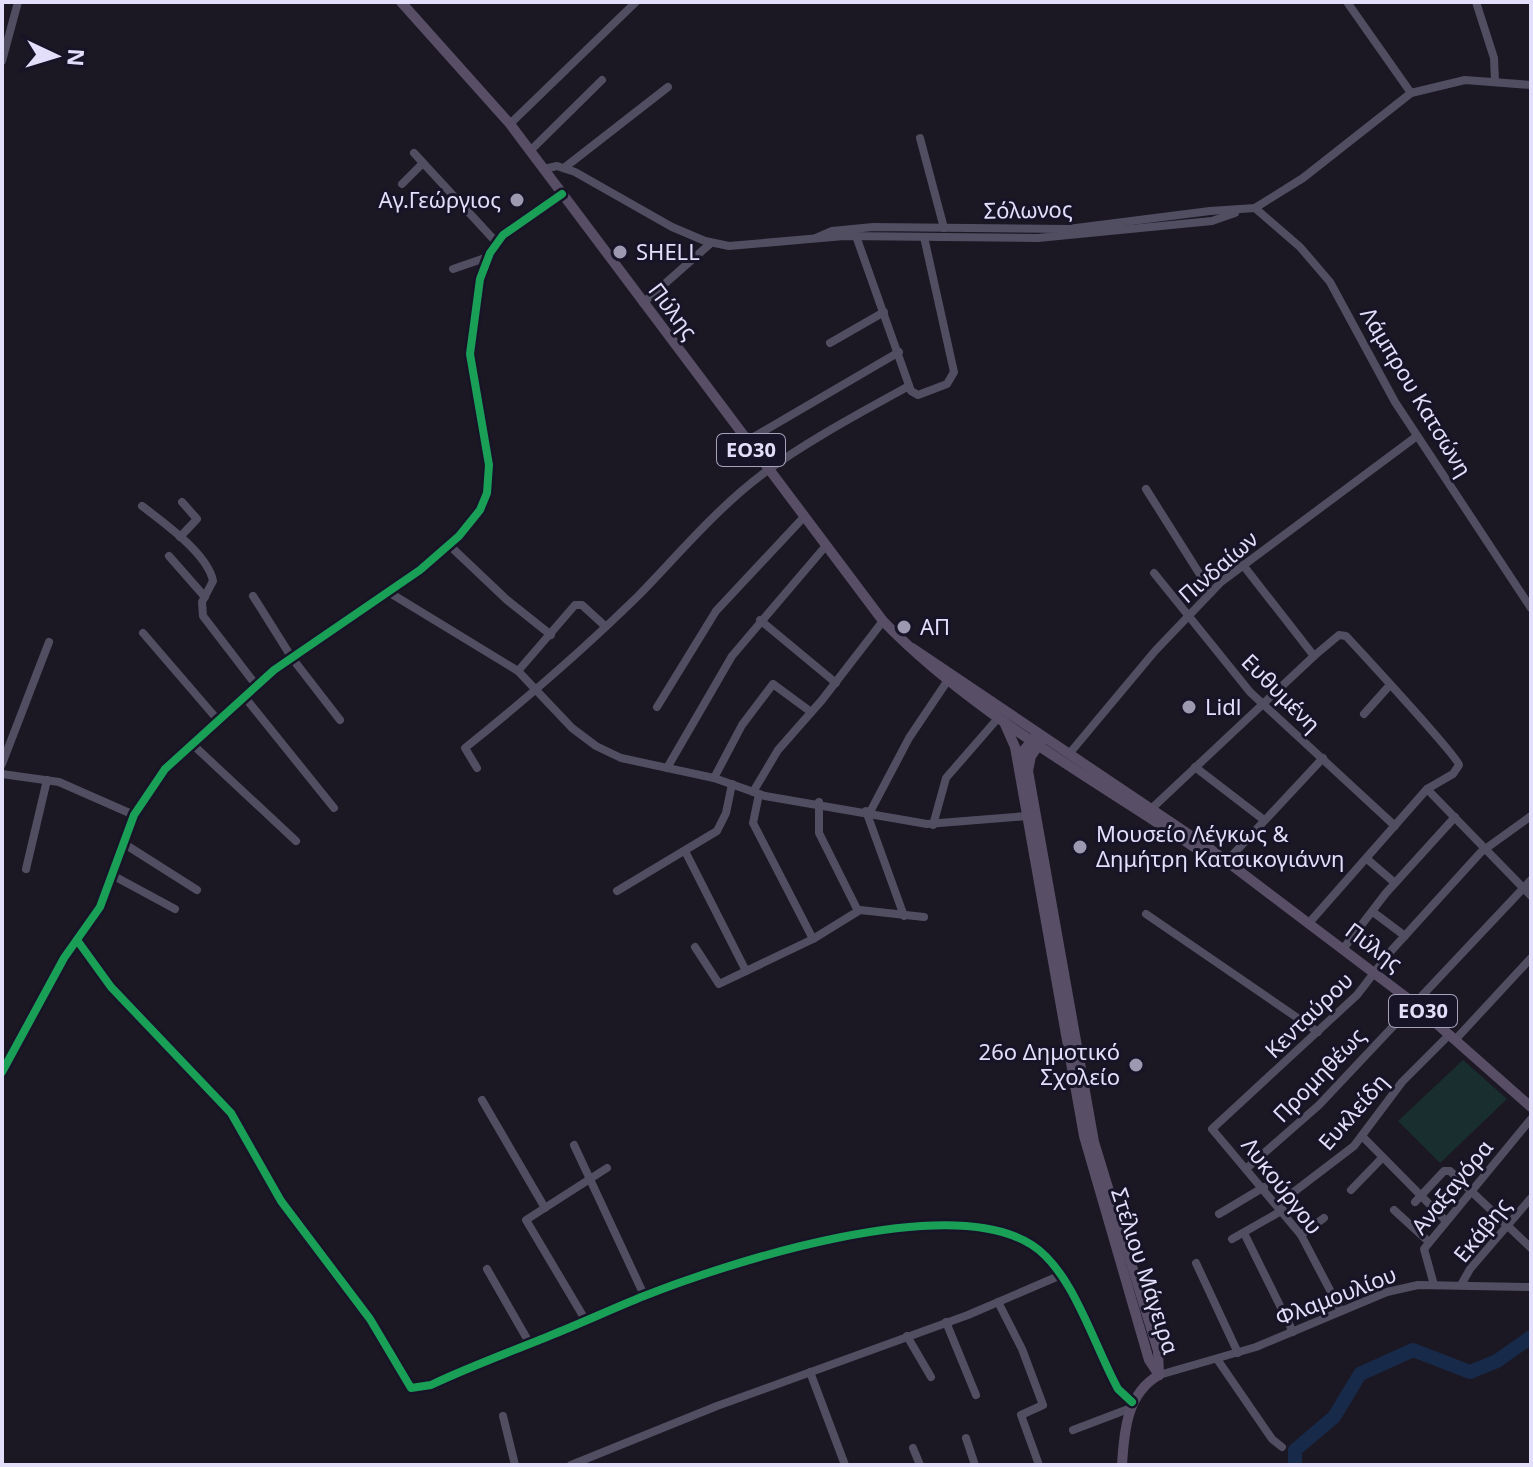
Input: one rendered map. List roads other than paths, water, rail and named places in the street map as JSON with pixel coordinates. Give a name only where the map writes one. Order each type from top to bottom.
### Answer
[{"type":"main road","name":"Πύλης","points":[[401,2],[531,150],[824,548],[883,621],[948,680],[1001,719],[1039,738]]},
{"type":"main road","name":"Πύλης","points":[[910,647],[926,654],[1064,756],[1149,811],[1205,854],[1223,862],[1376,972],[1530,1104]]},
{"type":"main road","name":"Στέλιου Μάγειρα","points":[[1001,719],[1012,737],[1019,771],[1084,1136],[1149,1360],[1159,1375]]},
{"type":"main road","points":[[1019,771],[1022,753],[1039,738]]},
{"type":"main road","points":[[1030,783],[1029,763],[1039,738]]},
{"type":"main road","points":[[1030,783],[1033,768],[1041,757],[1064,756]]},
{"type":"main road","name":"Στέλιου Μάγειρα","points":[[1030,783],[1092,1131],[1158,1351],[1159,1375]]},
{"type":"main road","points":[[1122,1465],[1132,1405],[1144,1386],[1159,1375]]},
{"type":"street","points":[[2,61],[18,2]]},
{"type":"street","points":[[510,124],[636,2]]},
{"type":"street","points":[[1347,2],[1411,93]]},
{"type":"street","points":[[1476,2],[1494,58],[1495,81]]},
{"type":"street","points":[[531,150],[602,80]]},
{"type":"street","name":"Σόλωνος","points":[[564,168],[672,227],[711,243],[751,247],[856,236],[1069,236],[1212,221],[1255,208],[1303,178],[1411,93],[1452,82],[1495,81],[1531,85]]},
{"type":"street","points":[[544,169],[564,168],[668,87]]},
{"type":"street","points":[[920,138],[944,228]]},
{"type":"street","points":[[414,153],[497,243]]},
{"type":"street","points":[[402,184],[423,163]]},
{"type":"street","points":[[2,1072],[77,940],[100,907],[134,815],[155,782],[191,743],[243,695],[292,658],[390,593],[449,545],[476,517],[488,487],[487,448],[474,392],[470,354],[475,302],[488,257],[497,243],[514,226],[562,194]]},
{"type":"street","name":"Λάμπρου Κατσώνη","points":[[1255,208],[1300,247],[1325,276],[1417,436],[1531,608]]},
{"type":"street","name":"Σόλωνος","points":[[816,238],[832,231],[873,227],[1068,229],[1210,211],[1240,211]]},
{"type":"street","points":[[856,236],[909,386],[915,395],[947,384],[954,372],[924,237]]},
{"type":"street","points":[[643,303],[711,243]]},
{"type":"street","points":[[453,269],[488,257]]},
{"type":"street","points":[[830,343],[884,312]]},
{"type":"street","points":[[745,442],[899,352]]},
{"type":"street","points":[[888,358],[902,363]]},
{"type":"street","points":[[477,768],[465,748],[539,690],[675,553],[768,471],[909,386]]},
{"type":"street","name":"Πινδαίων","points":[[1064,756],[1211,592],[1417,436]]},
{"type":"street","points":[[1146,489],[1211,592]]},
{"type":"street","points":[[180,537],[197,519],[182,502]]},
{"type":"street","points":[[142,506],[180,537],[213,576],[202,610],[206,621],[256,685]]},
{"type":"street","points":[[657,707],[716,611],[803,518]]},
{"type":"street","points":[[449,545],[507,600],[551,635]]},
{"type":"street","points":[[667,768],[727,664],[760,620],[824,548]]},
{"type":"street","points":[[169,556],[205,597]]},
{"type":"street","points":[[1243,565],[1314,656]]},
{"type":"street","name":"Ευθυμένη","points":[[1154,573],[1262,704],[1395,826]]},
{"type":"street","points":[[390,593],[518,671],[539,690],[559,715],[591,743],[621,758],[714,778],[756,793],[933,825],[1027,816]]},
{"type":"street","points":[[253,596],[292,658],[340,720]]},
{"type":"street","points":[[518,671],[579,604],[605,626]]},
{"type":"street","points":[[760,620],[836,683]]},
{"type":"street","points":[[813,939],[753,823],[756,793],[778,750],[836,683],[883,621]]},
{"type":"street","points":[[143,633],[217,719]]},
{"type":"street","points":[[1149,811],[1314,656],[1344,635],[1459,762],[1456,771],[1427,789],[1309,923]]},
{"type":"street","points":[[2,764],[49,642]]},
{"type":"street","points":[[904,916],[868,812],[909,738],[948,680]]},
{"type":"street","points":[[714,778],[742,725],[773,684],[811,712]]},
{"type":"street","points":[[1364,714],[1389,686]]},
{"type":"street","points":[[243,695],[334,808]]},
{"type":"street","points":[[933,825],[944,781],[1001,719]]},
{"type":"street","points":[[191,743],[296,841]]},
{"type":"street","points":[[1223,862],[1323,758]]},
{"type":"street","points":[[1195,767],[1264,820]]},
{"type":"street","points":[[2,774],[47,780],[134,815]]},
{"type":"street","points":[[26,869],[47,780]]},
{"type":"street","points":[[617,891],[721,826],[732,784]]},
{"type":"street","points":[[1427,789],[1531,896]]},
{"type":"street","points":[[819,802],[818,831],[858,911]]},
{"type":"street","name":"Κενταύρου","points":[[1212,1129],[1318,1032],[1487,848],[1531,816]]},
{"type":"street","points":[[1343,949],[1395,883],[1455,817]]},
{"type":"street","points":[[123,843],[197,890]]},
{"type":"street","points":[[685,851],[746,971]]},
{"type":"street","points":[[1367,859],[1395,883]]},
{"type":"street","points":[[112,875],[175,909]]},
{"type":"street","name":"Προμηθέως","points":[[1247,1168],[1303,1120],[1480,938],[1531,880]]},
{"type":"street","points":[[695,947],[719,984],[813,939],[858,911],[924,917]]},
{"type":"street","points":[[1373,912],[1405,936]]},
{"type":"street","points":[[1146,914],[1318,1032]]},
{"type":"street","points":[[77,940],[111,987],[231,1113],[281,1201],[370,1319],[407,1385],[420,1390],[644,1295],[728,1267],[838,1238],[915,1227],[962,1226],[1008,1234],[1047,1256],[1061,1275],[1118,1389],[1132,1405],[1073,1430]]},
{"type":"street","name":"Ευκλείδη","points":[[1232,1239],[1280,1207],[1334,1163],[1362,1136],[1402,1082],[1452,1038],[1531,958]]},
{"type":"street","points":[[482,1100],[545,1208]]},
{"type":"street","name":"Αναξαγόρα","points":[[1434,1285],[1423,1255],[1429,1242],[1531,1119]]},
{"type":"street","name":"Λυκούργου","points":[[1212,1129],[1264,1187],[1301,1235],[1341,1311]]},
{"type":"street","points":[[1362,1136],[1418,1200],[1445,1220]]},
{"type":"street","points":[[574,1145],[644,1295]]},
{"type":"street","points":[[1351,1190],[1382,1158]]},
{"type":"street","points":[[586,1321],[526,1220],[607,1168]]},
{"type":"street","points":[[1418,1200],[1447,1170],[1471,1189],[1531,1248]]},
{"type":"street","points":[[1219,1214],[1264,1187]]},
{"type":"street","name":"Εκάβης","points":[[1461,1285],[1470,1269],[1531,1198]]},
{"type":"street","points":[[1394,1210],[1429,1242]]},
{"type":"street","points":[[1301,1235],[1324,1218]]},
{"type":"street","points":[[1244,1233],[1293,1332]]},
{"type":"street","points":[[1196,1263],[1238,1353]]},
{"type":"street","points":[[487,1269],[530,1344]]},
{"type":"street","points":[[571,1465],[1061,1275]]},
{"type":"street","name":"Φλαμουλίου","points":[[1159,1375],[1238,1353],[1387,1292],[1434,1285],[1531,1287]]},
{"type":"street","points":[[998,1302],[1022,1349],[1043,1405],[1021,1415],[1039,1465]]},
{"type":"street","points":[[946,1322],[976,1395]]},
{"type":"street","points":[[907,1336],[931,1377]]},
{"type":"street","points":[[1217,1359],[1272,1439],[1282,1447]]},
{"type":"street","points":[[810,1372],[845,1465]]},
{"type":"street","points":[[503,1416],[515,1465]]},
{"type":"street","points":[[966,1438],[975,1465]]},
{"type":"street","points":[[913,1448],[920,1465]]},
{"type":"waterway","points":[[1295,1465],[1295,1450],[1334,1417],[1360,1374],[1413,1350],[1470,1372],[1497,1361],[1531,1337]]},
{"type":"place","name":"Αγ.Γεώργιος","points":[[517,200]]},
{"type":"place","name":"SHELL","points":[[620,252]]},
{"type":"place","name":"ΑΠ","points":[[904,627]]},
{"type":"place","name":"Lidl","points":[[1189,707]]},
{"type":"place","name":"Μουσείο Λέγκως & Δημήτρη Κατσικογιάννη","points":[[1080,847]]},
{"type":"place","name":"26ο Δημοτικό Σχολείο","points":[[1136,1065]]}]
